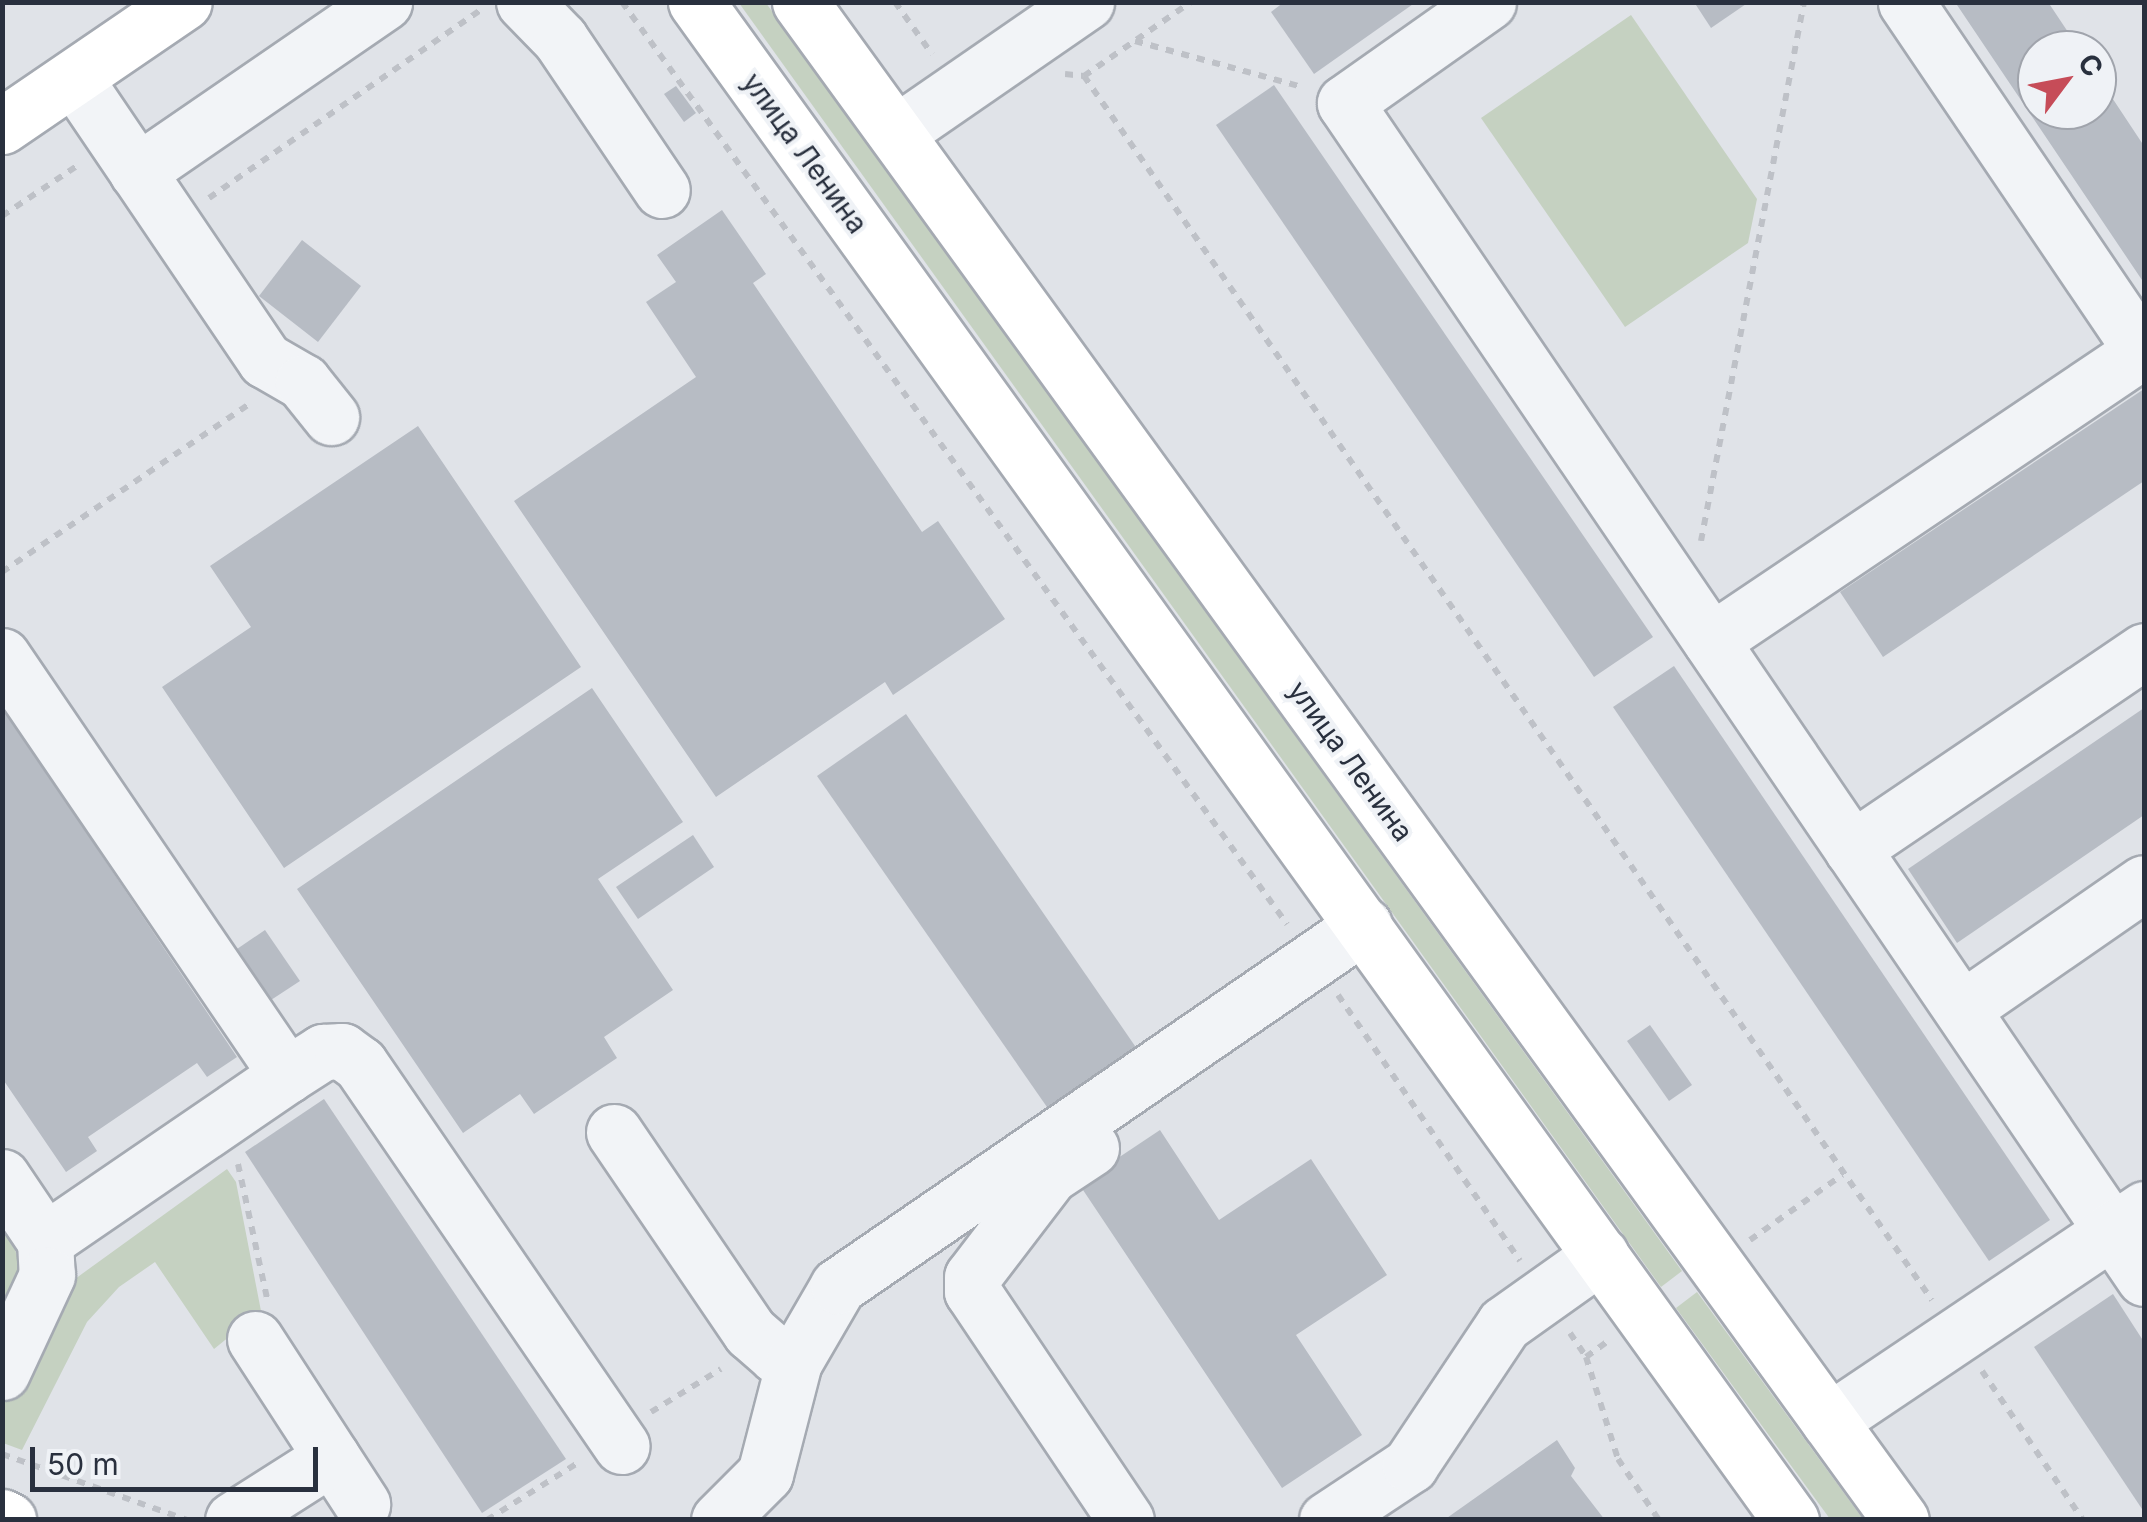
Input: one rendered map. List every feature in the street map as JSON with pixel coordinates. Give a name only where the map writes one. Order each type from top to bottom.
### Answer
[{"type":"main road","points":[[2,126],[184,2]]},
{"type":"main road","name":"улица Ленина","points":[[696,2],[1792,1520]]},
{"type":"main road","name":"улица Ленина","points":[[800,2],[1901,1520]]},
{"type":"street","points":[[126,156],[384,2]]},
{"type":"street","points":[[524,2],[560,40],[662,190]]},
{"type":"street","points":[[1488,2],[1345,103],[1962,1009],[2128,1220],[2144,1278]]},
{"type":"street","points":[[1699,623],[2142,351],[1906,2]]},
{"type":"street","points":[[896,133],[989,69],[1065,8]]},
{"type":"street","points":[[74,78],[265,360],[303,382],[331,417]]},
{"type":"street","points":[[1852,849],[2144,651]]},
{"type":"street","points":[[2,656],[287,1075]]},
{"type":"street","points":[[1962,1009],[2144,883]]},
{"type":"street","points":[[719,1520],[770,1463],[778,1354],[861,1267],[1374,939]]},
{"type":"street","points":[[1126,1520],[972,1290],[972,1277],[1050,1175],[1322,973]]},
{"type":"street","points":[[45,1240],[323,1052],[342,1051],[360,1064],[618,1441]]},
{"type":"street","points":[[614,1132],[778,1354]]},
{"type":"street","points":[[2,1177],[45,1240],[47,1275],[2,1372]]},
{"type":"street","points":[[1829,1421],[2128,1220]]},
{"type":"street","points":[[1327,1520],[1410,1465],[1504,1324],[1601,1254]]},
{"type":"street","points":[[255,1339],[362,1504]]},
{"type":"street","points":[[233,1520],[332,1458]]},
{"type":"path","points":[[622,2],[1322,973],[1586,1356],[1618,1459],[1659,1520]]},
{"type":"path","points":[[895,2],[936,60],[989,69],[1084,76],[1191,2]]},
{"type":"path","points":[[1699,623],[1804,2]]},
{"type":"path","points":[[1135,42],[1345,103]]},
{"type":"path","points":[[1084,76],[2083,1520]]},
{"type":"path","points":[[2,216],[126,156]]},
{"type":"path","points":[[487,1520],[618,1441],[778,1354]]},
{"type":"path","points":[[2,1454],[186,1520]]},
{"type":"green space","points":[[739,3],[766,3],[1682,1271],[1661,1287]]},
{"type":"green space","points":[[1631,15],[1757,199],[1748,243],[1625,327],[1481,118]]},
{"type":"green space","points":[[227,1169],[236,1182],[261,1311],[214,1349],[155,1262],[119,1287],[87,1322],[22,1450],[3,1443],[2,1408],[68,1284]]},
{"type":"green space","points":[[2,1210],[26,1283],[2,1334]]},
{"type":"green space","points":[[1697,1292],[1863,1519],[1830,1519],[1676,1308]]},
{"type":"building","points":[[1284,2],[1416,2],[1314,74],[1271,12]]},
{"type":"building","points":[[1694,2],[1749,2],[1711,28]]},
{"type":"building","points":[[1955,2],[2048,2],[2067,30],[2017,30],[2017,94]]},
{"type":"building","points":[[1274,85],[1653,637],[1594,677],[1216,125]]},
{"type":"building","points":[[676,86],[696,113],[684,122],[664,94]]},
{"type":"building","points":[[2117,105],[2144,146],[2144,283],[2041,130],[2117,130]]},
{"type":"building","points":[[722,210],[766,274],[753,283],[922,532],[938,521],[1005,619],[893,695],[885,682],[716,797],[514,501],[696,377],[646,302],[676,282],[657,255]]},
{"type":"building","points":[[302,240],[361,286],[318,342],[259,296]]},
{"type":"building","points":[[2144,389],[2144,481],[1883,657],[1840,592]]},
{"type":"building","points":[[418,426],[581,667],[284,868],[162,687],[251,627],[210,566]]},
{"type":"building","points":[[1674,666],[2050,1220],[1989,1261],[1613,707]]},
{"type":"building","points":[[592,688],[683,822],[598,879],[673,990],[604,1037],[617,1058],[534,1114],[520,1094],[463,1133],[297,889]]},
{"type":"building","points":[[2,708],[77,817],[94,805],[118,841],[100,853],[237,1057],[207,1077],[197,1063],[88,1137],[97,1151],[66,1172],[2,1078]]},
{"type":"building","points":[[2144,708],[2144,815],[1957,943],[1908,869]]},
{"type":"building","points":[[906,714],[1144,1059],[1056,1120],[817,776]]},
{"type":"building","points":[[693,835],[714,867],[638,919],[616,887]]},
{"type":"building","points":[[265,930],[300,981],[271,1000],[237,949]]},
{"type":"building","points":[[1650,1025],[1692,1085],[1669,1101],[1627,1041]]},
{"type":"building","points":[[324,1099],[566,1459],[482,1513],[245,1152]]},
{"type":"building","points":[[1160,1130],[1219,1220],[1311,1159],[1387,1275],[1296,1335],[1362,1435],[1282,1488],[1079,1184]]},
{"type":"building","points":[[2113,1294],[2144,1342],[2144,1512],[2034,1347]]},
{"type":"building","points":[[1557,1440],[1575,1468],[1571,1476],[1605,1520],[1444,1520]]}]
